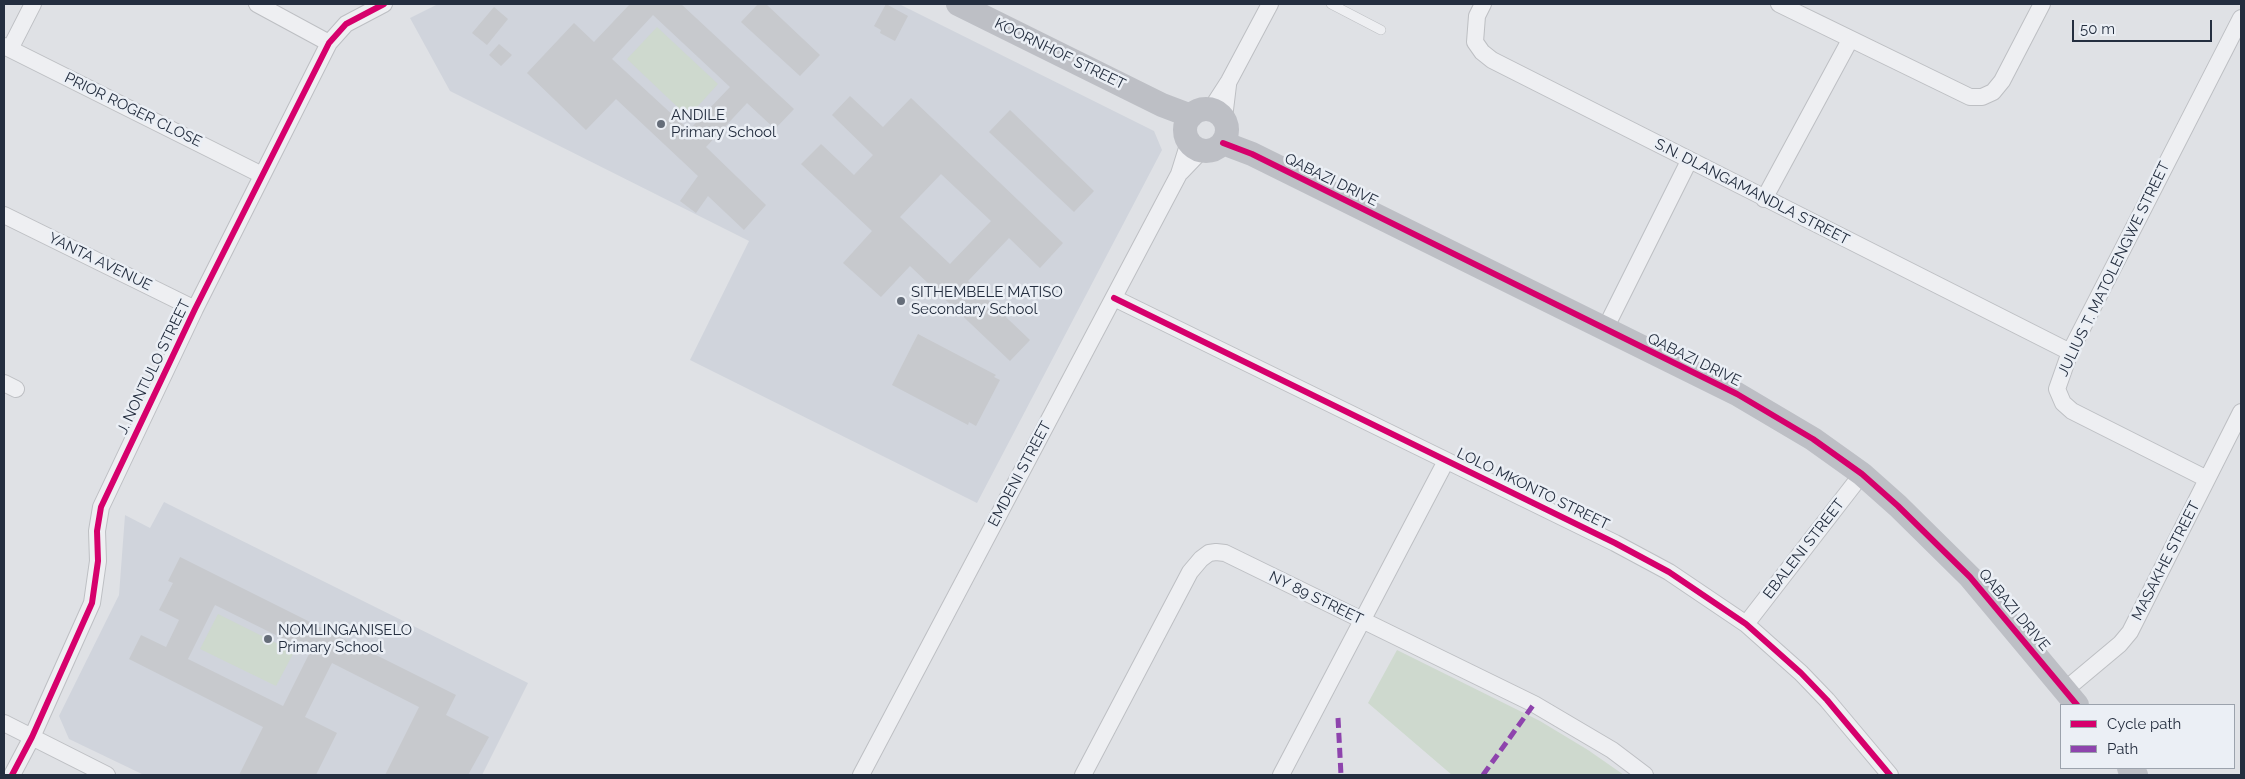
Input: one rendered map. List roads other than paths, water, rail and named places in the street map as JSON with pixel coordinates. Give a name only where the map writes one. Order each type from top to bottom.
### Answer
[{"type":"street","points":[[7,47],[33,4]]},
{"type":"street","points":[[258,4],[329,43]]},
{"type":"street","name":"J. NONTULO STREET","points":[[12,775],[32,737],[92,603],[98,561],[97,531],[101,507],[195,309],[329,43],[346,24],[384,4]]},
{"type":"street","name":"KOORNHOF STREET","points":[[958,4],[1162,105],[1207,130]]},
{"type":"street","name":"EMDENI STREET","points":[[861,775],[1180,174],[1207,130],[1229,81],[1270,4]]},
{"type":"street","name":"S.N. DLANGAMANDLA STREET","points":[[1484,4],[1477,16],[1476,42],[1482,52],[1492,60],[2070,352]]},
{"type":"street","points":[[1778,4],[1970,97],[1982,97],[1993,92],[2002,82],[2042,4]]},
{"type":"street","name":"JULIUS T. MATOLENGWE STREET","points":[[2207,479],[2072,411],[2063,403],[2057,389],[2070,352],[2241,18]]},
{"type":"street","points":[[1764,199],[1850,40]]},
{"type":"street","name":"PRIOR ROGER CLOSE","points":[[7,47],[262,175]]},
{"type":"street","name":"QABAZI DRIVE","points":[[1207,130],[1754,404],[1813,439],[1862,474],[1898,506],[1970,577],[2071,698]]},
{"type":"street","points":[[1605,329],[1689,161]]},
{"type":"street","name":"YANTA AVENUE","points":[[4,214],[195,309]]},
{"type":"street","name":"LOLO MKONTO STREET","points":[[1114,298],[1642,556],[1695,588],[1746,624],[1808,680],[1890,775]]},
{"type":"street","name":"MASAKHE STREET","points":[[2071,698],[2130,632],[2241,412]]},
{"type":"street","points":[[1281,775],[1446,461]]},
{"type":"street","name":"EBALENI STREET","points":[[1746,624],[1862,474]]},
{"type":"street","name":"NY 89 STREET","points":[[1083,775],[1190,572],[1209,553],[1224,553],[1534,704],[1612,750],[1645,775]]},
{"type":"street","points":[[4,723],[107,775]]},
{"type":"lane","points":[[1331,4],[1381,30]]},
{"type":"place","name":"ANDILE Primary School","points":[[661,124]]},
{"type":"place","name":"SITHEMBELE MATISO Secondary School","points":[[901,301]]},
{"type":"place","name":"NOMLINGANISELO Primary School","points":[[268,639]]}]
